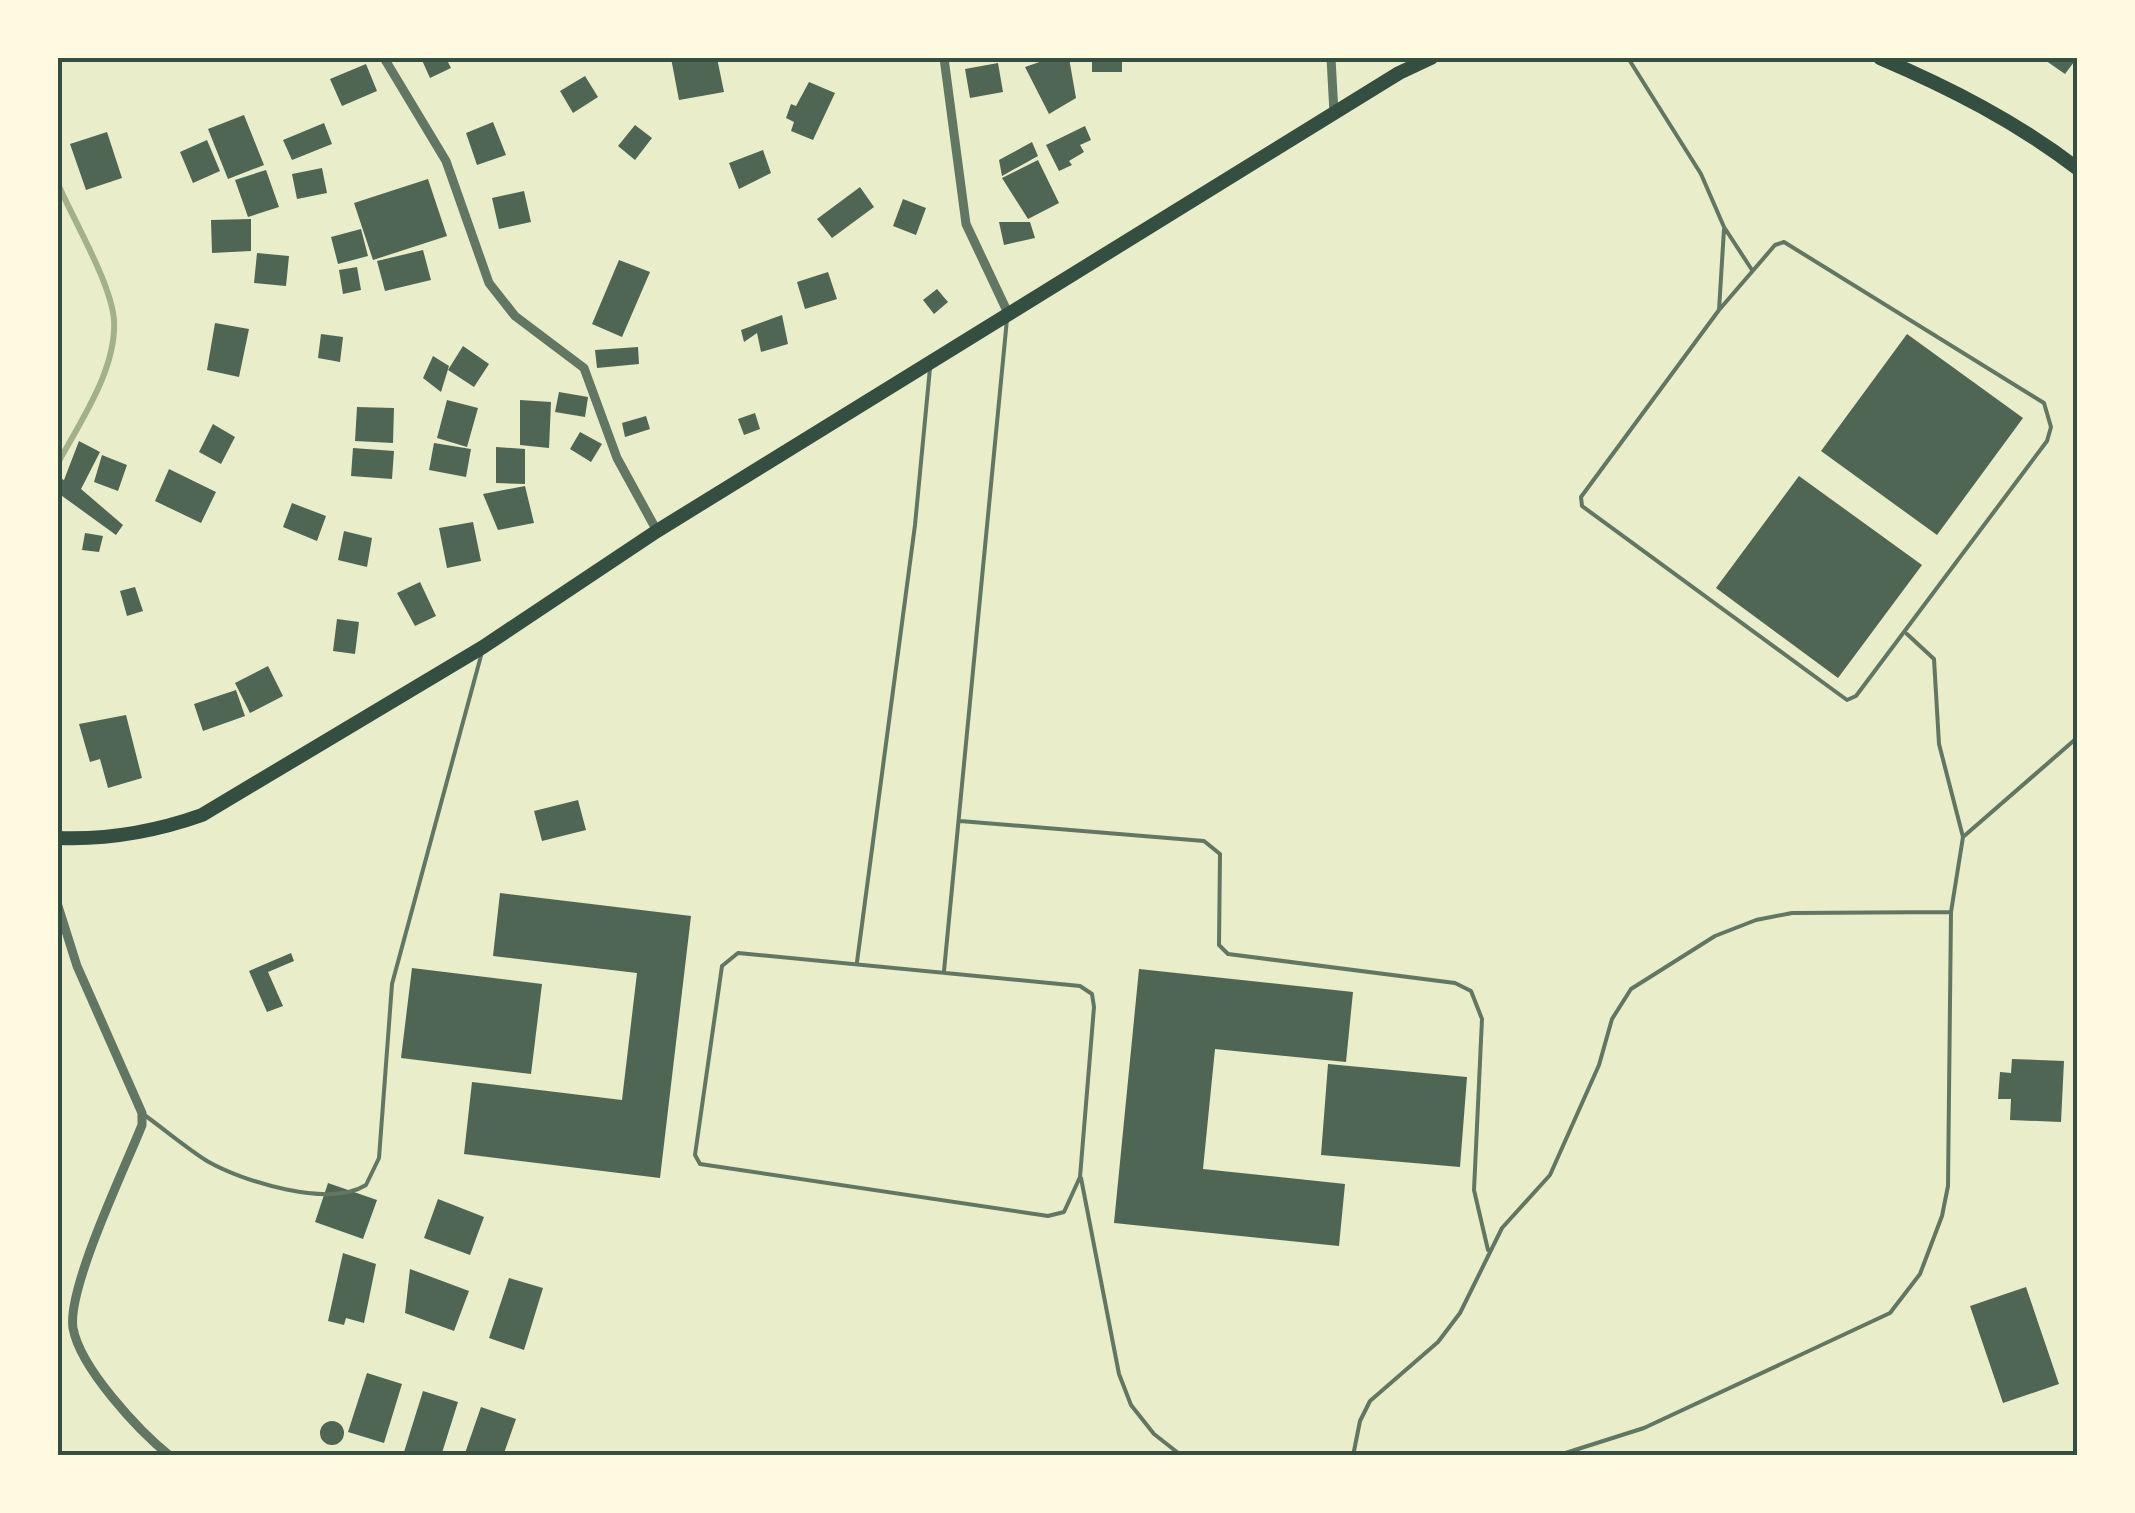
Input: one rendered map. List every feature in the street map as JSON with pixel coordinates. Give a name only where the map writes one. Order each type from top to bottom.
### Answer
[{"type":"main road","points":[[58,838],[120,837],[162,829],[202,814],[484,647],[657,532],[1008,313],[1334,112],[1431,58]]},
{"type":"main road","points":[[1880,58],[1949,88],[2040,140],[2078,169]]},
{"type":"street","points":[[384,58],[446,161],[489,283],[515,316],[584,368],[622,470],[657,532]]},
{"type":"street","points":[[944,58],[966,224],[1008,313]]},
{"type":"street","points":[[1330,58],[1334,112]]},
{"type":"street","points":[[58,906],[77,966],[142,1113],[142,1125],[77,1293],[72,1325],[88,1363],[170,1456]]},
{"type":"lane","points":[[1628,58],[1701,174],[1724,227],[1752,270]]},
{"type":"lane","points":[[1720,310],[1724,227]]},
{"type":"lane","points":[[1775,245],[1792,245],[2044,404],[2052,427],[2047,441],[1906,634],[1856,696],[1847,700],[1836,696],[1582,506],[1584,490],[1720,310],[1775,245]]},
{"type":"lane","points":[[944,971],[1008,313]]},
{"type":"lane","points":[[857,962],[931,363]]},
{"type":"lane","points":[[1556,1456],[1644,1428],[1890,1313],[1908,1294],[1930,1250],[1948,1186],[1951,912],[1964,837],[1939,744],[1934,659],[1906,634]]},
{"type":"lane","points":[[142,1113],[208,1161],[264,1183],[339,1195],[366,1186],[379,1158],[392,984],[484,647]]},
{"type":"lane","points":[[1964,837],[2078,736]]},
{"type":"lane","points":[[960,821],[1204,841],[1220,854],[1219,945],[1228,954],[1455,983],[1471,991],[1482,1019],[1474,1190],[1488,1250]]},
{"type":"lane","points":[[1353,1456],[1360,1421],[1370,1401],[1438,1342],[1460,1313],[1502,1228],[1550,1176],[1599,1066],[1612,1019],[1630,989],[1715,936],[1756,920],[1792,913],[1951,912]]},
{"type":"lane","points":[[1080,1177],[1064,1212],[1048,1216],[700,1164],[695,1154],[722,966],[738,952],[1080,986],[1092,994],[1080,1177],[1119,1374],[1131,1406],[1154,1434],[1182,1456]]},
{"type":"building","points":[[421,58],[446,58],[451,68],[430,78]]},
{"type":"building","points":[[671,58],[717,58],[724,92],[679,100]]},
{"type":"building","points":[[1051,58],[1069,58],[1076,98],[1049,114],[1025,67]]},
{"type":"building","points":[[1092,58],[1122,58],[1122,72],[1092,72]]},
{"type":"building","points":[[2042,58],[2077,58],[2065,74]]},
{"type":"building","points":[[998,63],[1003,92],[970,98],[965,69]]},
{"type":"building","points":[[366,64],[377,91],[342,106],[330,79]]},
{"type":"building","points":[[585,76],[598,97],[573,113],[560,91]]},
{"type":"building","points":[[809,82],[835,93],[813,140],[791,131],[794,122],[786,118],[791,104],[796,106]]},
{"type":"building","points":[[244,115],[264,165],[228,179],[208,129]]},
{"type":"building","points":[[493,122],[506,155],[477,165],[466,133]]},
{"type":"building","points":[[324,123],[332,144],[292,160],[283,140]]},
{"type":"building","points":[[635,125],[652,138],[635,160],[618,146]]},
{"type":"building","points":[[1085,126],[1091,140],[1080,145],[1084,152],[1069,161],[1072,165],[1059,171],[1046,145]]},
{"type":"building","points":[[107,132],[122,178],[86,190],[70,144]]},
{"type":"building","points":[[207,140],[220,171],[193,183],[180,152]]},
{"type":"building","points":[[1032,142],[1038,156],[1002,176],[999,160]]},
{"type":"building","points":[[763,150],[771,173],[739,189],[729,163]]},
{"type":"building","points":[[1038,160],[1059,203],[1028,219],[1002,178]]},
{"type":"building","points":[[322,168],[327,193],[297,199],[292,174]]},
{"type":"building","points":[[266,170],[279,207],[248,217],[235,180]]},
{"type":"building","points":[[428,179],[447,236],[373,260],[354,203]]},
{"type":"building","points":[[860,187],[874,207],[832,238],[817,219]]},
{"type":"building","points":[[524,191],[531,222],[499,229],[492,198]]},
{"type":"building","points":[[903,199],[926,208],[916,235],[893,226]]},
{"type":"building","points":[[251,219],[251,251],[212,253],[211,220]]},
{"type":"building","points":[[999,222],[1030,222],[1035,238],[1004,245]]},
{"type":"building","points":[[361,229],[368,256],[338,264],[331,237]]},
{"type":"building","points":[[423,250],[431,280],[385,291],[377,261]]},
{"type":"building","points":[[257,253],[289,256],[286,286],[254,283]]},
{"type":"building","points":[[619,260],[650,272],[622,337],[592,324]]},
{"type":"building","points":[[357,267],[361,290],[343,294],[339,270]]},
{"type":"building","points":[[828,272],[837,299],[805,309],[797,282]]},
{"type":"building","points":[[937,289],[948,302],[934,314],[923,300]]},
{"type":"building","points":[[782,315],[788,344],[761,352],[757,333],[744,342],[741,330]]},
{"type":"building","points":[[215,323],[249,329],[239,377],[207,370]]},
{"type":"building","points":[[321,334],[343,337],[340,362],[318,358]]},
{"type":"building","points":[[1907,334],[2023,418],[1937,535],[1821,451]]},
{"type":"building","points":[[463,346],[489,364],[474,387],[448,370]]},
{"type":"building","points":[[638,347],[639,364],[597,368],[595,350]]},
{"type":"building","points":[[433,356],[449,366],[441,392],[423,378]]},
{"type":"building","points":[[559,392],[588,397],[585,417],[555,412]]},
{"type":"building","points":[[447,400],[478,408],[467,447],[437,438]]},
{"type":"building","points":[[520,400],[551,402],[549,448],[520,445]]},
{"type":"building","points":[[357,407],[394,408],[393,443],[355,441]]},
{"type":"building","points":[[755,413],[760,429],[744,435],[738,419]]},
{"type":"building","points":[[646,416],[650,429],[625,437],[622,423]]},
{"type":"building","points":[[213,424],[235,437],[221,464],[199,452]]},
{"type":"building","points":[[580,432],[602,444],[591,462],[570,449]]},
{"type":"building","points":[[79,441],[100,452],[81,489],[123,525],[116,535],[58,493],[58,477],[64,480]]},
{"type":"building","points":[[434,443],[471,449],[466,477],[429,470]]},
{"type":"building","points":[[496,447],[525,449],[525,484],[496,483]]},
{"type":"building","points":[[353,448],[394,451],[392,479],[351,476]]},
{"type":"building","points":[[102,455],[127,465],[118,491],[94,482]]},
{"type":"building","points":[[169,469],[216,492],[201,523],[155,501]]},
{"type":"building","points":[[1799,476],[1922,565],[1838,678],[1716,588]]},
{"type":"building","points":[[525,486],[534,523],[498,530],[483,494]]},
{"type":"building","points":[[292,503],[326,516],[317,541],[283,527]]},
{"type":"building","points":[[473,522],[481,561],[447,568],[439,528]]},
{"type":"building","points":[[344,531],[372,538],[367,567],[338,560]]},
{"type":"building","points":[[85,533],[103,536],[99,552],[82,550]]},
{"type":"building","points":[[420,582],[436,616],[415,626],[397,593]]},
{"type":"building","points":[[135,587],[143,611],[127,616],[120,591]]},
{"type":"building","points":[[337,619],[359,622],[355,654],[333,651]]},
{"type":"building","points":[[268,666],[283,696],[250,713],[235,683]]},
{"type":"building","points":[[236,690],[245,716],[203,731],[194,704]]},
{"type":"building","points":[[126,715],[142,778],[108,788],[100,759],[90,762],[79,724]]},
{"type":"building","points":[[578,800],[586,830],[542,841],[534,811]]},
{"type":"building","points":[[500,893],[691,916],[660,1178],[464,1154],[472,1082],[622,1100],[637,973],[493,956]]},
{"type":"building","points":[[291,953],[294,961],[268,972],[283,1006],[267,1012],[249,971]]},
{"type":"building","points":[[412,968],[542,984],[531,1074],[401,1058]]},
{"type":"building","points":[[1139,969],[1353,992],[1346,1062],[1215,1049],[1203,1169],[1345,1184],[1339,1246],[1114,1223]]},
{"type":"building","points":[[2012,1059],[2064,1061],[2061,1122],[2010,1120],[2011,1099],[1998,1099],[2000,1072],[2011,1073]]},
{"type":"building","points":[[1328,1064],[1467,1077],[1460,1167],[1321,1155]]},
{"type":"building","points":[[328,1183],[377,1200],[363,1239],[315,1222]]},
{"type":"building","points":[[438,1199],[484,1217],[470,1255],[424,1238]]},
{"type":"building","points":[[343,1253],[376,1264],[364,1323],[346,1318],[344,1325],[328,1321]]},
{"type":"building","points":[[410,1269],[469,1291],[454,1331],[405,1313]]},
{"type":"building","points":[[509,1278],[543,1288],[524,1350],[489,1338]]},
{"type":"building","points":[[2026,1287],[2059,1384],[2003,1403],[1970,1306]]},
{"type":"building","points":[[367,1373],[402,1384],[384,1443],[348,1432]]},
{"type":"building","points":[[423,1391],[458,1402],[441,1456],[404,1452]]},
{"type":"building","points":[[481,1407],[516,1419],[503,1456],[464,1456]]},
{"type":"building","points":[[332,1421],[344,1433],[332,1445],[320,1433]]},
{"type":"waterway","points":[[58,184],[99,270],[114,320],[110,357],[103,376],[58,463]]}]
